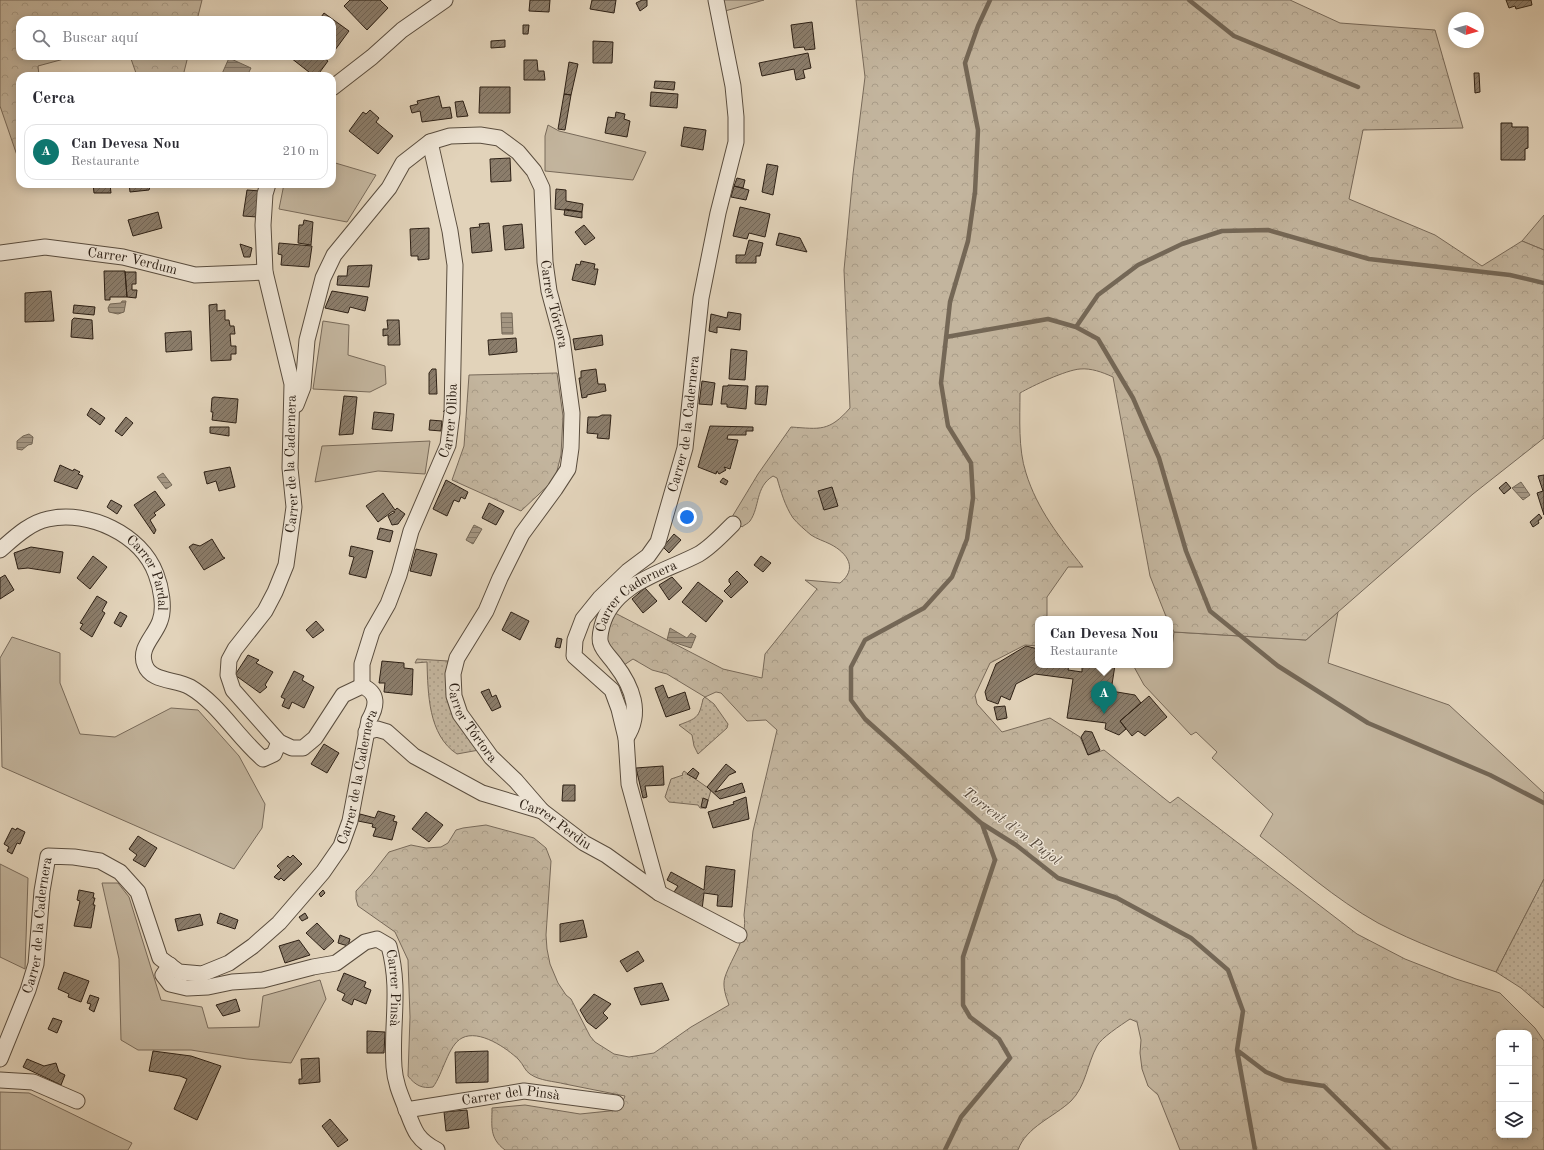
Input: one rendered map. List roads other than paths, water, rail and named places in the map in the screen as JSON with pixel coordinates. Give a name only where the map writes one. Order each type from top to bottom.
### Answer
[{"type":"street","points":[[336,85],[372,57],[402,30],[445,0]]},
{"type":"street","name":"Carrer de la Cadernera","points":[[658,893],[629,784],[626,738],[619,709],[612,690],[574,656],[575,646],[583,619],[628,571],[648,556],[658,542],[684,448],[701,298],[716,221],[736,142],[736,117],[733,86],[716,0]]},
{"type":"street","name":"Carrer Tórtora","points":[[292,415],[303,387],[307,340],[314,306],[323,278],[334,255],[389,188],[403,163],[430,142],[450,136],[480,135],[499,138],[518,152],[534,171],[542,188],[545,262],[548,291],[562,340],[572,413],[568,468],[555,489],[522,534],[486,610],[457,658],[453,674],[454,696],[460,714],[491,757],[516,781],[542,811]]},
{"type":"street","name":"Carrer Òliba","points":[[362,686],[362,664],[372,632],[388,604],[396,583],[411,531],[448,445],[452,412],[455,265],[450,231],[430,142]]},
{"type":"street","name":"Carrer de la Cadernera","points":[[267,188],[263,225],[265,272],[292,384],[290,468],[294,508],[286,565],[275,592],[264,611],[235,649],[229,660],[228,675],[233,690],[279,742]]},
{"type":"street","name":"Carrer Verdum","points":[[0,253],[45,247],[123,257],[195,274],[265,272]]},
{"type":"street","name":"Carrer Pardal","points":[[0,550],[22,531],[47,519],[69,518],[98,522],[124,535],[145,552],[156,574],[161,596],[161,620],[154,635],[144,648],[145,665],[154,676],[188,686],[202,695],[263,759],[274,754],[279,742]]},
{"type":"street","name":"Carrer Cadernera","points":[[626,738],[634,726],[634,698],[626,678],[601,644],[601,626],[610,608],[629,588],[650,576],[700,553],[734,524]]},
{"type":"street","points":[[279,742],[292,748],[303,748],[315,738],[343,695],[362,686]]},
{"type":"street","name":"Carrer de la Cadernera","points":[[0,1059],[28,990],[36,964],[42,891],[48,856],[74,857],[100,862],[120,872],[138,892],[160,958],[179,972],[202,974],[229,963],[253,946],[279,923],[323,872],[341,846],[350,821],[366,732],[369,720],[375,709],[374,696],[370,689],[362,686]]},
{"type":"street","name":"Carrer Perdiu","points":[[366,732],[377,728],[387,732],[414,756],[482,793],[542,811],[584,843],[606,855],[658,893],[739,935]]},
{"type":"street","name":"Carrer Pinsà","points":[[170,966],[162,975],[170,984],[187,988],[208,987],[232,982],[263,980],[313,966],[336,964],[365,942],[377,939],[389,946],[396,986],[394,1067],[398,1092],[412,1128],[426,1145],[436,1150]]},
{"type":"street","points":[[0,1080],[33,1082],[77,1101]]},
{"type":"street","name":"Carrer del Pinsà","points":[[406,1110],[524,1091],[616,1103]]},
{"type":"waterway","name":"Torrent d'en Pujol","points":[[990,0],[978,26],[965,63],[978,130],[975,192],[968,241],[950,302],[941,383],[948,426],[971,463],[973,498],[967,539],[952,577],[924,608],[865,640],[851,667],[851,700],[865,719],[981,823],[1016,845],[1058,878],[1117,898],[1191,938],[1228,970],[1243,1011],[1237,1050],[1266,1072],[1285,1080],[1324,1086],[1389,1150]]},
{"type":"waterway","points":[[1189,0],[1234,36],[1358,87]]},
{"type":"waterway","points":[[1076,327],[1098,295],[1138,265],[1182,244],[1222,231],[1268,230],[1369,259],[1510,275],[1544,283]]},
{"type":"waterway","points":[[946,337],[1048,319],[1076,327],[1098,339],[1133,398],[1159,458],[1186,551],[1210,611],[1278,666],[1368,723],[1490,775],[1544,803]]},
{"type":"waterway","points":[[945,1150],[961,1117],[1010,1058],[999,1039],[970,1017],[963,1005],[963,957],[995,860],[982,824]]},
{"type":"waterway","points":[[1237,1050],[1255,1150]]},
{"type":"place","name":"Can Devesa Nou","points":[[1104,714]]}]
